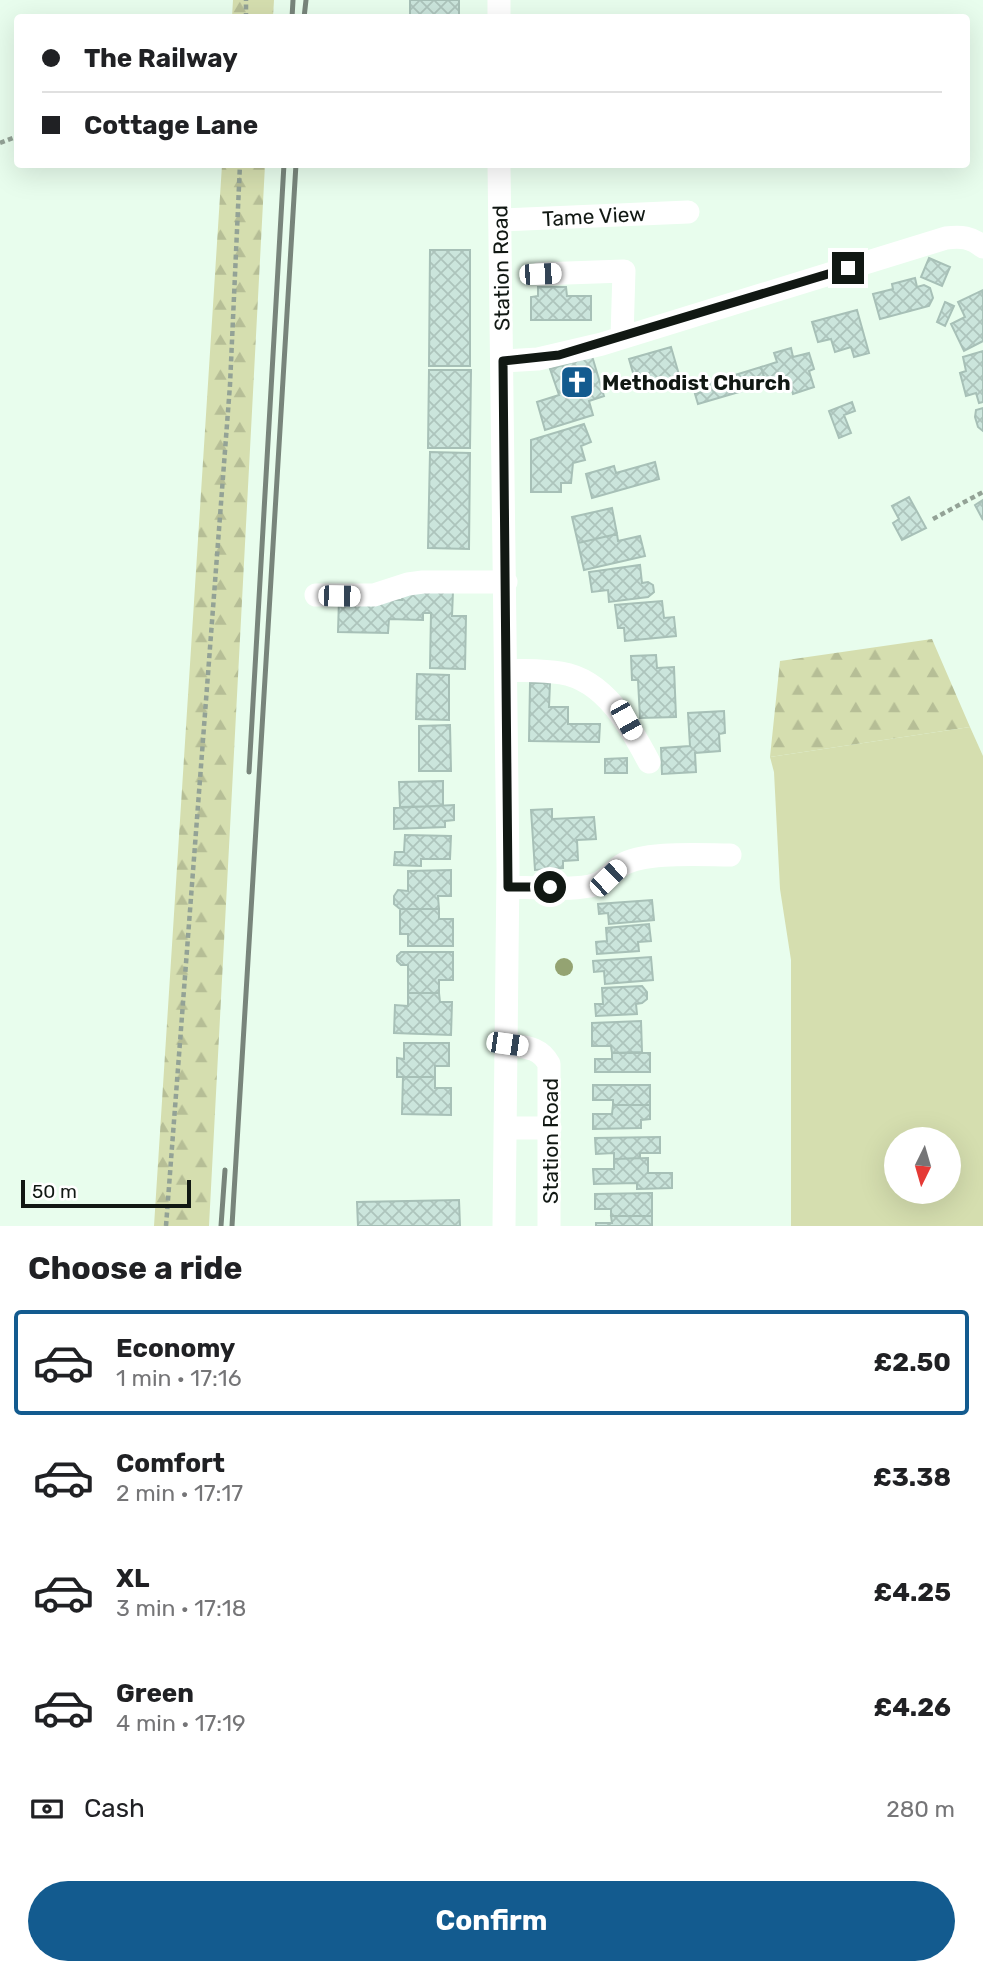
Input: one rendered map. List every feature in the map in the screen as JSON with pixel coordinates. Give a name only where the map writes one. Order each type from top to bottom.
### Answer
[{"type":"street","name":"Station Road","points":[[499,168],[508,887],[504,1226]]},
{"type":"street","name":"Tame View","points":[[500,220],[688,212]]},
{"type":"street","points":[[503,361],[559,355],[946,238],[960,236],[974,239],[983,247]]},
{"type":"street","points":[[540,274],[624,271],[622,337]]},
{"type":"street","points":[[316,595],[374,595],[423,582],[506,582]]},
{"type":"street","points":[[506,670],[562,673],[585,681],[626,720],[649,762]]},
{"type":"street","points":[[508,887],[593,886],[608,878],[622,865],[639,860],[659,856],[730,855]]},
{"type":"street","name":"Station Road","points":[[507,1044],[531,1047],[544,1054],[549,1064],[549,1226]]},
{"type":"street","points":[[506,1128],[550,1128]]},
{"type":"path","points":[[166,1226],[230,385],[240,168]]},
{"type":"path","points":[[933,519],[983,492]]},
{"type":"green space","points":[[233,0],[274,0],[273,14],[232,14]]},
{"type":"green space","points":[[222,168],[265,168],[209,1226],[154,1226]]},
{"type":"green space","points":[[932,639],[970,727],[770,757],[780,661]]},
{"type":"green space","points":[[970,727],[983,756],[983,1226],[791,1226],[791,960],[780,889],[774,772],[770,757]]},
{"type":"building","points":[[410,0],[459,0],[459,14],[410,14]]},
{"type":"building","points":[[430,250],[470,250],[470,366],[429,366]]},
{"type":"building","points":[[929,258],[950,267],[942,286],[921,277]]},
{"type":"building","points":[[915,278],[917,287],[924,285],[930,288],[933,298],[929,306],[880,319],[873,294],[893,289],[892,284]]},
{"type":"building","points":[[538,287],[566,287],[567,296],[591,296],[591,320],[531,320],[531,297],[538,296]]},
{"type":"building","points":[[983,290],[983,341],[964,351],[951,324],[965,317],[958,302]]},
{"type":"building","points":[[945,302],[954,306],[945,326],[937,322]]},
{"type":"building","points":[[857,310],[869,353],[854,357],[851,347],[835,352],[831,339],[818,342],[812,322]]},
{"type":"building","points":[[671,347],[680,378],[638,390],[629,359]]},
{"type":"building","points":[[791,348],[793,357],[809,353],[814,369],[809,371],[814,387],[793,394],[790,382],[768,389],[761,367],[777,362],[774,353]]},
{"type":"building","points":[[983,351],[983,402],[979,403],[976,393],[966,396],[960,373],[966,371],[963,357]]},
{"type":"building","name":"Methodist Church","points":[[592,356],[604,396],[589,401],[593,415],[545,430],[537,402],[559,395],[550,369]]},
{"type":"building","points":[[761,367],[766,384],[698,404],[695,394],[711,389],[709,383]]},
{"type":"building","points":[[429,370],[471,370],[470,448],[428,448]]},
{"type":"building","points":[[852,402],[855,411],[844,415],[851,433],[839,438],[829,411]]},
{"type":"building","points":[[983,408],[983,431],[978,427],[975,417],[976,410]]},
{"type":"building","points":[[584,424],[591,442],[581,446],[585,460],[573,463],[571,483],[561,483],[561,492],[531,492],[531,440]]},
{"type":"building","points":[[430,452],[470,453],[469,549],[428,548]]},
{"type":"building","points":[[655,462],[659,479],[592,498],[586,474],[614,466],[616,473]]},
{"type":"building","points":[[909,497],[926,528],[902,540],[893,523],[899,519],[892,506]]},
{"type":"building","points":[[983,500],[983,520],[975,505]]},
{"type":"building","points":[[612,508],[617,534],[578,543],[572,517]]},
{"type":"building","points":[[617,534],[618,541],[640,536],[645,556],[584,570],[578,543]]},
{"type":"building","points":[[640,565],[642,583],[653,585],[654,592],[648,597],[609,602],[608,590],[592,592],[589,572]]},
{"type":"building","points":[[402,590],[453,591],[452,616],[466,616],[465,669],[430,668],[431,613],[423,613],[423,620],[389,619],[388,633],[338,632],[339,599],[402,600]]},
{"type":"building","points":[[662,601],[664,618],[674,617],[676,636],[625,641],[624,628],[618,628],[615,605]]},
{"type":"building","points":[[656,655],[657,668],[674,667],[676,717],[640,718],[638,680],[632,680],[631,656]]},
{"type":"building","points":[[417,674],[449,675],[449,720],[416,719]]},
{"type":"building","points":[[530,683],[550,683],[549,707],[568,707],[568,724],[600,724],[599,742],[529,741]]},
{"type":"building","points":[[724,711],[725,733],[719,734],[720,751],[695,753],[696,772],[662,774],[661,748],[690,746],[688,713]]},
{"type":"building","points":[[450,725],[451,771],[419,771],[419,726]]},
{"type":"building","points":[[627,758],[627,773],[605,773],[605,759]]},
{"type":"building","points":[[443,781],[443,806],[400,807],[399,782]]},
{"type":"building","points":[[454,805],[454,820],[445,821],[445,827],[394,829],[394,808]]},
{"type":"building","points":[[552,809],[552,819],[594,817],[596,839],[577,840],[578,860],[563,861],[563,868],[535,870],[531,810]]},
{"type":"building","points":[[405,835],[451,836],[450,859],[421,859],[421,866],[394,865],[395,852],[404,852]]},
{"type":"building","points":[[451,870],[451,896],[438,896],[439,909],[400,909],[394,904],[394,896],[398,890],[408,891],[408,871]]},
{"type":"building","points":[[652,900],[654,920],[609,924],[608,913],[599,914],[598,904]]},
{"type":"building","points":[[400,909],[439,909],[439,919],[453,919],[453,946],[408,946],[408,934],[400,934]]},
{"type":"building","points":[[649,924],[651,941],[638,942],[639,951],[597,954],[596,942],[607,941],[606,928]]},
{"type":"building","points":[[401,952],[453,952],[453,980],[439,980],[439,993],[408,993],[408,965],[401,965],[397,961]]},
{"type":"building","points":[[651,957],[653,980],[605,984],[604,971],[594,972],[593,961]]},
{"type":"building","points":[[642,986],[647,992],[647,999],[636,1004],[637,1014],[596,1016],[595,1004],[603,1004],[602,988]]},
{"type":"building","points":[[408,993],[439,993],[440,1002],[452,1002],[451,1035],[394,1033],[395,1005],[408,1006]]},
{"type":"building","points":[[641,1021],[642,1052],[612,1053],[611,1046],[592,1046],[592,1023]]},
{"type":"building","points":[[404,1043],[449,1043],[449,1066],[435,1066],[435,1077],[397,1077],[397,1058],[404,1059]]},
{"type":"building","points":[[612,1053],[650,1053],[650,1072],[595,1072],[595,1059],[612,1059]]},
{"type":"building","points":[[403,1077],[435,1077],[435,1088],[451,1088],[451,1115],[402,1114]]},
{"type":"building","points":[[593,1085],[650,1085],[650,1105],[613,1105],[613,1100],[593,1100]]},
{"type":"building","points":[[613,1105],[650,1105],[650,1119],[641,1120],[641,1128],[593,1129],[593,1114],[612,1114]]},
{"type":"building","points":[[660,1137],[660,1153],[640,1153],[640,1158],[614,1159],[614,1153],[596,1154],[595,1138]]},
{"type":"building","points":[[648,1158],[648,1173],[672,1173],[672,1188],[637,1189],[637,1183],[594,1184],[593,1169],[614,1169],[614,1159]]},
{"type":"building","points":[[652,1193],[652,1216],[611,1216],[611,1209],[595,1209],[595,1194]]},
{"type":"building","points":[[459,1200],[460,1226],[358,1226],[357,1202]]},
{"type":"building","points":[[611,1216],[652,1216],[652,1226],[596,1226],[596,1223],[612,1223]]},
{"type":"railway","points":[[292,14],[293,0]]},
{"type":"railway","points":[[304,14],[306,0]]},
{"type":"railway","points":[[249,772],[284,168]]},
{"type":"railway","points":[[232,1226],[296,168]]},
{"type":"railway","points":[[221,1226],[225,1170]]},
{"type":"place","name":"Methodist Church","points":[[577,382]]},
{"type":"route","points":[[550,887],[508,887],[503,361],[538,359],[601,344],[848,268]]}]
